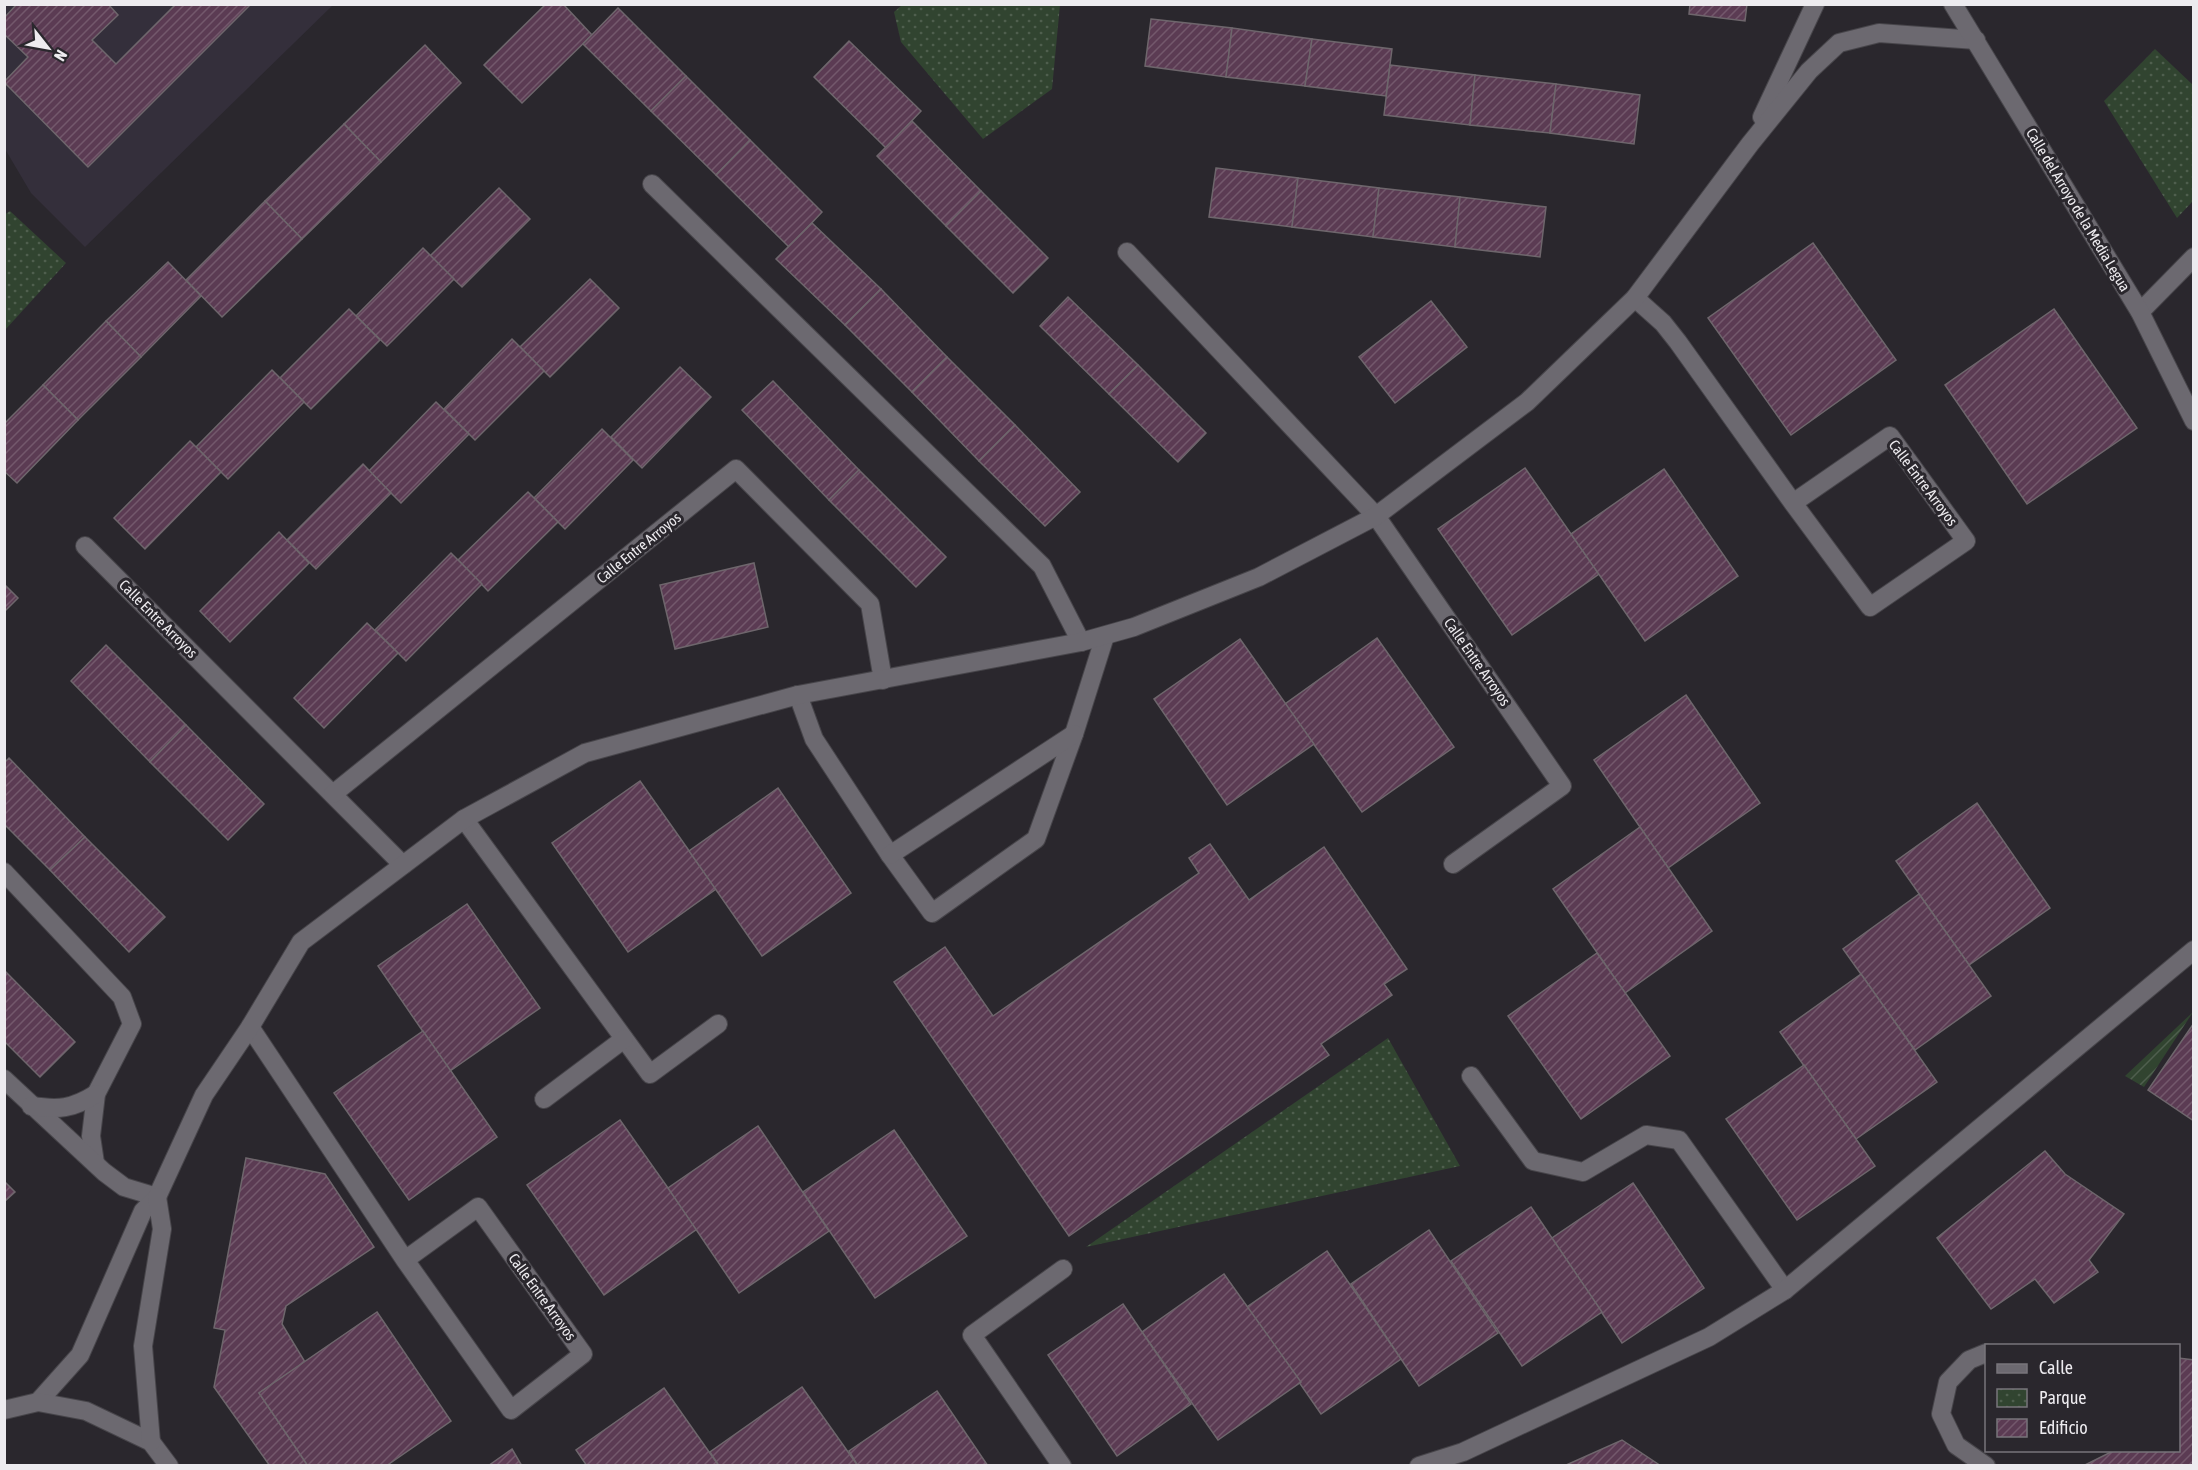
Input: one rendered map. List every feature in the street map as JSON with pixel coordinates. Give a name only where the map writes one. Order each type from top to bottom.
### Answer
[{"type":"street","points":[[1750,144],[1815,4]]},
{"type":"street","name":"Calle del Arroyo de la Media Legua","points":[[1953,4],[2140,312],[2193,421]]},
{"type":"street","points":[[38,1402],[80,1355],[143,1211],[157,1197],[204,1095],[250,1027],[301,942],[464,819],[585,753],[798,695],[1105,636],[1134,627],[1259,577],[1376,516],[1527,402],[1635,298],[1750,144],[1809,71],[1839,43],[1879,33],[1976,40]]},
{"type":"street","points":[[652,184],[1042,566],[1081,642]]},
{"type":"street","points":[[1127,252],[1376,516]]},
{"type":"street","points":[[2140,312],[2193,257]]},
{"type":"street","name":"Calle Entre Arroyos","points":[[1635,298],[1662,323],[1678,342],[1792,503],[1870,607],[1966,541],[1890,436],[1792,503]]},
{"type":"street","name":"Calle Entre Arroyos","points":[[333,794],[736,469],[870,604],[883,680]]},
{"type":"street","name":"Calle Entre Arroyos","points":[[1376,516],[1562,786],[1453,864]]},
{"type":"street","name":"Calle Entre Arroyos","points":[[85,546],[403,865]]},
{"type":"street","points":[[798,695],[814,739],[890,855],[932,913],[1036,839],[1074,734],[1105,636]]},
{"type":"street","points":[[890,855],[1074,734]]},
{"type":"street","points":[[464,819],[650,1074],[718,1024]]},
{"type":"street","points":[[4,872],[122,997],[132,1024],[96,1094],[91,1136],[94,1163]]},
{"type":"street","points":[[1419,1466],[1467,1459],[1709,1337],[1785,1290],[2193,950]]},
{"type":"street","name":"Calle Entre Arroyos","points":[[250,1027],[405,1260],[511,1410],[583,1354],[478,1208],[405,1260]]},
{"type":"street","points":[[544,1099],[624,1039]]},
{"type":"street","points":[[1471,1076],[1533,1161],[1583,1172],[1646,1135],[1678,1140],[1785,1290]]},
{"type":"street","points":[[4,1079],[94,1163],[124,1187],[157,1197]]},
{"type":"street","points":[[31,1106],[56,1109],[77,1106],[96,1094]]},
{"type":"street","points":[[151,1442],[142,1346],[162,1229],[157,1197]]},
{"type":"street","points":[[1062,1466],[972,1335],[1063,1269]]},
{"type":"street","points":[[1985,1353],[1969,1360],[1948,1382],[1941,1414],[1956,1445],[1986,1466]]},
{"type":"street","points":[[4,1410],[38,1402],[86,1411],[151,1442],[169,1466]]},
{"type":"shaded area","points":[[5,5],[333,5],[85,247],[31,193],[5,149]]},
{"type":"green space","points":[[902,5],[1060,5],[1052,89],[983,139],[901,42],[894,12]]},
{"type":"green space","points":[[2155,49],[2193,85],[2193,201],[2177,218],[2104,101]]},
{"type":"green space","points":[[10,211],[66,263],[5,330],[4,215]]},
{"type":"green space","points":[[2193,1012],[2144,1087],[2125,1076]]},
{"type":"green space","points":[[1388,1038],[1460,1166],[1086,1247]]},
{"type":"building","points":[[17,4],[108,4],[118,15],[92,40],[116,64],[176,4],[251,4],[88,167],[4,82],[28,57],[4,34],[4,18]]},
{"type":"building","points":[[546,4],[563,4],[592,35],[522,103],[484,65]]},
{"type":"building","points":[[1690,4],[1747,4],[1745,21],[1689,14]]},
{"type":"building","points":[[618,8],[686,76],[651,111],[583,44]]},
{"type":"building","points":[[1151,19],[1232,28],[1226,77],[1145,66]]},
{"type":"building","points":[[1232,28],[1312,39],[1305,86],[1226,77]]},
{"type":"building","points":[[1312,39],[1392,49],[1386,96],[1305,86]]},
{"type":"building","points":[[849,41],[921,111],[886,148],[814,77]]},
{"type":"building","points":[[425,45],[461,83],[381,162],[344,124]]},
{"type":"building","points":[[1390,65],[1475,75],[1470,125],[1384,115]]},
{"type":"building","points":[[1475,75],[1556,84],[1550,133],[1470,125]]},
{"type":"building","points":[[686,76],[750,140],[716,175],[651,111]]},
{"type":"building","points":[[1556,84],[1640,95],[1634,144],[1550,133]]},
{"type":"building","points":[[912,121],[981,191],[946,226],[877,156]]},
{"type":"building","points":[[344,124],[381,162],[302,239],[265,201]]},
{"type":"building","points":[[750,140],[822,212],[789,247],[716,175]]},
{"type":"building","points":[[1216,168],[1298,178],[1292,227],[1209,217]]},
{"type":"building","points":[[1298,178],[1379,188],[1373,237],[1292,227]]},
{"type":"building","points":[[499,188],[530,219],[462,287],[430,256]]},
{"type":"building","points":[[1379,188],[1460,197],[1455,247],[1373,237]]},
{"type":"building","points":[[981,191],[1048,258],[1013,293],[946,226]]},
{"type":"building","points":[[1460,197],[1546,207],[1540,257],[1455,247]]},
{"type":"building","points":[[265,201],[302,239],[222,317],[186,280]]},
{"type":"building","points":[[812,223],[881,289],[845,325],[776,259]]},
{"type":"building","points":[[1813,243],[1896,360],[1791,435],[1708,318]]},
{"type":"building","points":[[423,248],[454,279],[387,346],[356,316]]},
{"type":"building","points":[[168,262],[201,296],[141,357],[106,321]]},
{"type":"building","points":[[590,279],[619,308],[550,377],[520,347]]},
{"type":"building","points":[[881,289],[947,357],[912,392],[845,325]]},
{"type":"building","points":[[1068,297],[1138,365],[1109,394],[1040,326]]},
{"type":"building","points":[[1431,301],[1467,347],[1395,403],[1359,357]]},
{"type":"building","points":[[349,309],[380,340],[311,409],[280,378]]},
{"type":"building","points":[[2054,309],[2137,428],[2027,504],[1945,385]]},
{"type":"building","points":[[106,321],[141,357],[78,420],[43,385]]},
{"type":"building","points":[[512,339],[544,371],[475,440],[444,409]]},
{"type":"building","points":[[947,357],[1015,425],[979,461],[912,392]]},
{"type":"building","points":[[1138,365],[1206,433],[1178,462],[1109,394]]},
{"type":"building","points":[[680,367],[711,397],[642,468],[611,437]]},
{"type":"building","points":[[272,370],[304,402],[228,479],[196,447]]},
{"type":"building","points":[[773,381],[859,470],[829,500],[742,410]]},
{"type":"building","points":[[43,385],[78,420],[17,483],[4,471],[4,424]]},
{"type":"building","points":[[436,402],[469,434],[401,503],[369,471]]},
{"type":"building","points":[[1015,425],[1080,492],[1045,526],[979,461]]},
{"type":"building","points":[[602,429],[633,460],[565,529],[534,498]]},
{"type":"building","points":[[190,441],[221,472],[145,549],[114,518]]},
{"type":"building","points":[[363,464],[391,493],[316,569],[287,540]]},
{"type":"building","points":[[1525,468],[1599,574],[1512,635],[1438,529]]},
{"type":"building","points":[[1664,469],[1738,576],[1645,641],[1571,534]]},
{"type":"building","points":[[859,470],[946,557],[916,587],[829,500]]},
{"type":"building","points":[[528,492],[558,522],[488,591],[458,560]]},
{"type":"building","points":[[279,532],[309,563],[230,642],[200,611]]},
{"type":"building","points":[[451,553],[482,584],[406,661],[375,630]]},
{"type":"building","points":[[754,563],[768,627],[675,649],[660,585]]},
{"type":"building","points":[[4,584],[18,598],[4,612]]},
{"type":"building","points":[[367,623],[398,653],[324,728],[294,698]]},
{"type":"building","points":[[1377,638],[1454,747],[1362,812],[1285,704]]},
{"type":"building","points":[[1240,639],[1314,744],[1227,805],[1154,699]]},
{"type":"building","points":[[106,645],[186,725],[150,762],[71,681]]},
{"type":"building","points":[[1686,695],[1760,803],[1668,868],[1594,760]]},
{"type":"building","points":[[186,725],[264,804],[228,840],[150,762]]},
{"type":"building","points":[[9,758],[85,837],[50,870],[4,824],[4,763]]},
{"type":"building","points":[[640,781],[716,889],[628,952],[552,843]]},
{"type":"building","points":[[778,788],[851,893],[762,956],[689,851]]},
{"type":"building","points":[[1977,803],[2050,908],[1969,965],[1896,861]]},
{"type":"building","points":[[1640,827],[1712,931],[1625,993],[1553,889]]},
{"type":"building","points":[[85,837],[165,917],[129,952],[50,870]]},
{"type":"building","points":[[1210,844],[1249,900],[1324,847],[1407,969],[1384,984],[1392,995],[1321,1044],[1329,1055],[1069,1236],[894,982],[945,947],[993,1016],[1199,873],[1189,858]]},
{"type":"building","points":[[1919,894],[1991,996],[1915,1050],[1843,949]]},
{"type":"building","points":[[467,904],[540,1008],[450,1071],[378,966]]},
{"type":"building","points":[[1597,953],[1670,1056],[1581,1119],[1508,1016]]},
{"type":"building","points":[[4,970],[75,1042],[40,1077],[4,1041]]},
{"type":"building","points":[[1861,974],[1937,1082],[1856,1139],[1780,1032]]},
{"type":"building","points":[[2194,1023],[2194,1121],[2148,1090]]},
{"type":"building","points":[[423,1031],[497,1137],[409,1200],[334,1093]]},
{"type":"building","points":[[1804,1065],[1875,1166],[1797,1220],[1726,1119]]},
{"type":"building","points":[[620,1120],[697,1229],[604,1295],[527,1185]]},
{"type":"building","points":[[758,1126],[829,1231],[739,1293],[668,1188]]},
{"type":"building","points":[[894,1130],[967,1236],[875,1298],[803,1192]]},
{"type":"building","points":[[2045,1151],[2065,1174],[2124,1214],[2089,1260],[2098,1272],[2054,1303],[2035,1279],[1991,1309],[1937,1238]]},
{"type":"building","points":[[246,1158],[325,1174],[374,1247],[286,1306],[282,1324],[305,1362],[259,1393],[308,1466],[270,1466],[214,1387],[225,1330],[214,1328]]},
{"type":"building","points":[[4,1181],[15,1192],[4,1202]]},
{"type":"building","points":[[1633,1183],[1704,1288],[1622,1343],[1552,1238]]},
{"type":"building","points":[[1531,1207],[1602,1312],[1522,1366],[1451,1261]]},
{"type":"building","points":[[1429,1230],[1498,1333],[1419,1386],[1351,1284]]},
{"type":"building","points":[[1327,1251],[1401,1359],[1321,1414],[1247,1307]]},
{"type":"building","points":[[1224,1274],[1301,1382],[1218,1440],[1142,1332]]},
{"type":"building","points":[[1123,1304],[1191,1404],[1117,1456],[1048,1355]]},
{"type":"building","points":[[377,1312],[451,1421],[386,1466],[308,1466],[259,1393]]},
{"type":"building","points":[[2180,1358],[2194,1360],[2194,1466],[2083,1466],[2111,1452],[2180,1452]]},
{"type":"building","points":[[802,1387],[858,1466],[719,1466],[710,1452]]},
{"type":"building","points":[[664,1388],[719,1466],[587,1466],[576,1450]]},
{"type":"building","points":[[937,1391],[988,1466],[858,1466],[849,1451]]},
{"type":"building","points":[[1622,1440],[1661,1466],[1564,1466]]},
{"type":"building","points":[[512,1449],[522,1466],[488,1466]]}]
